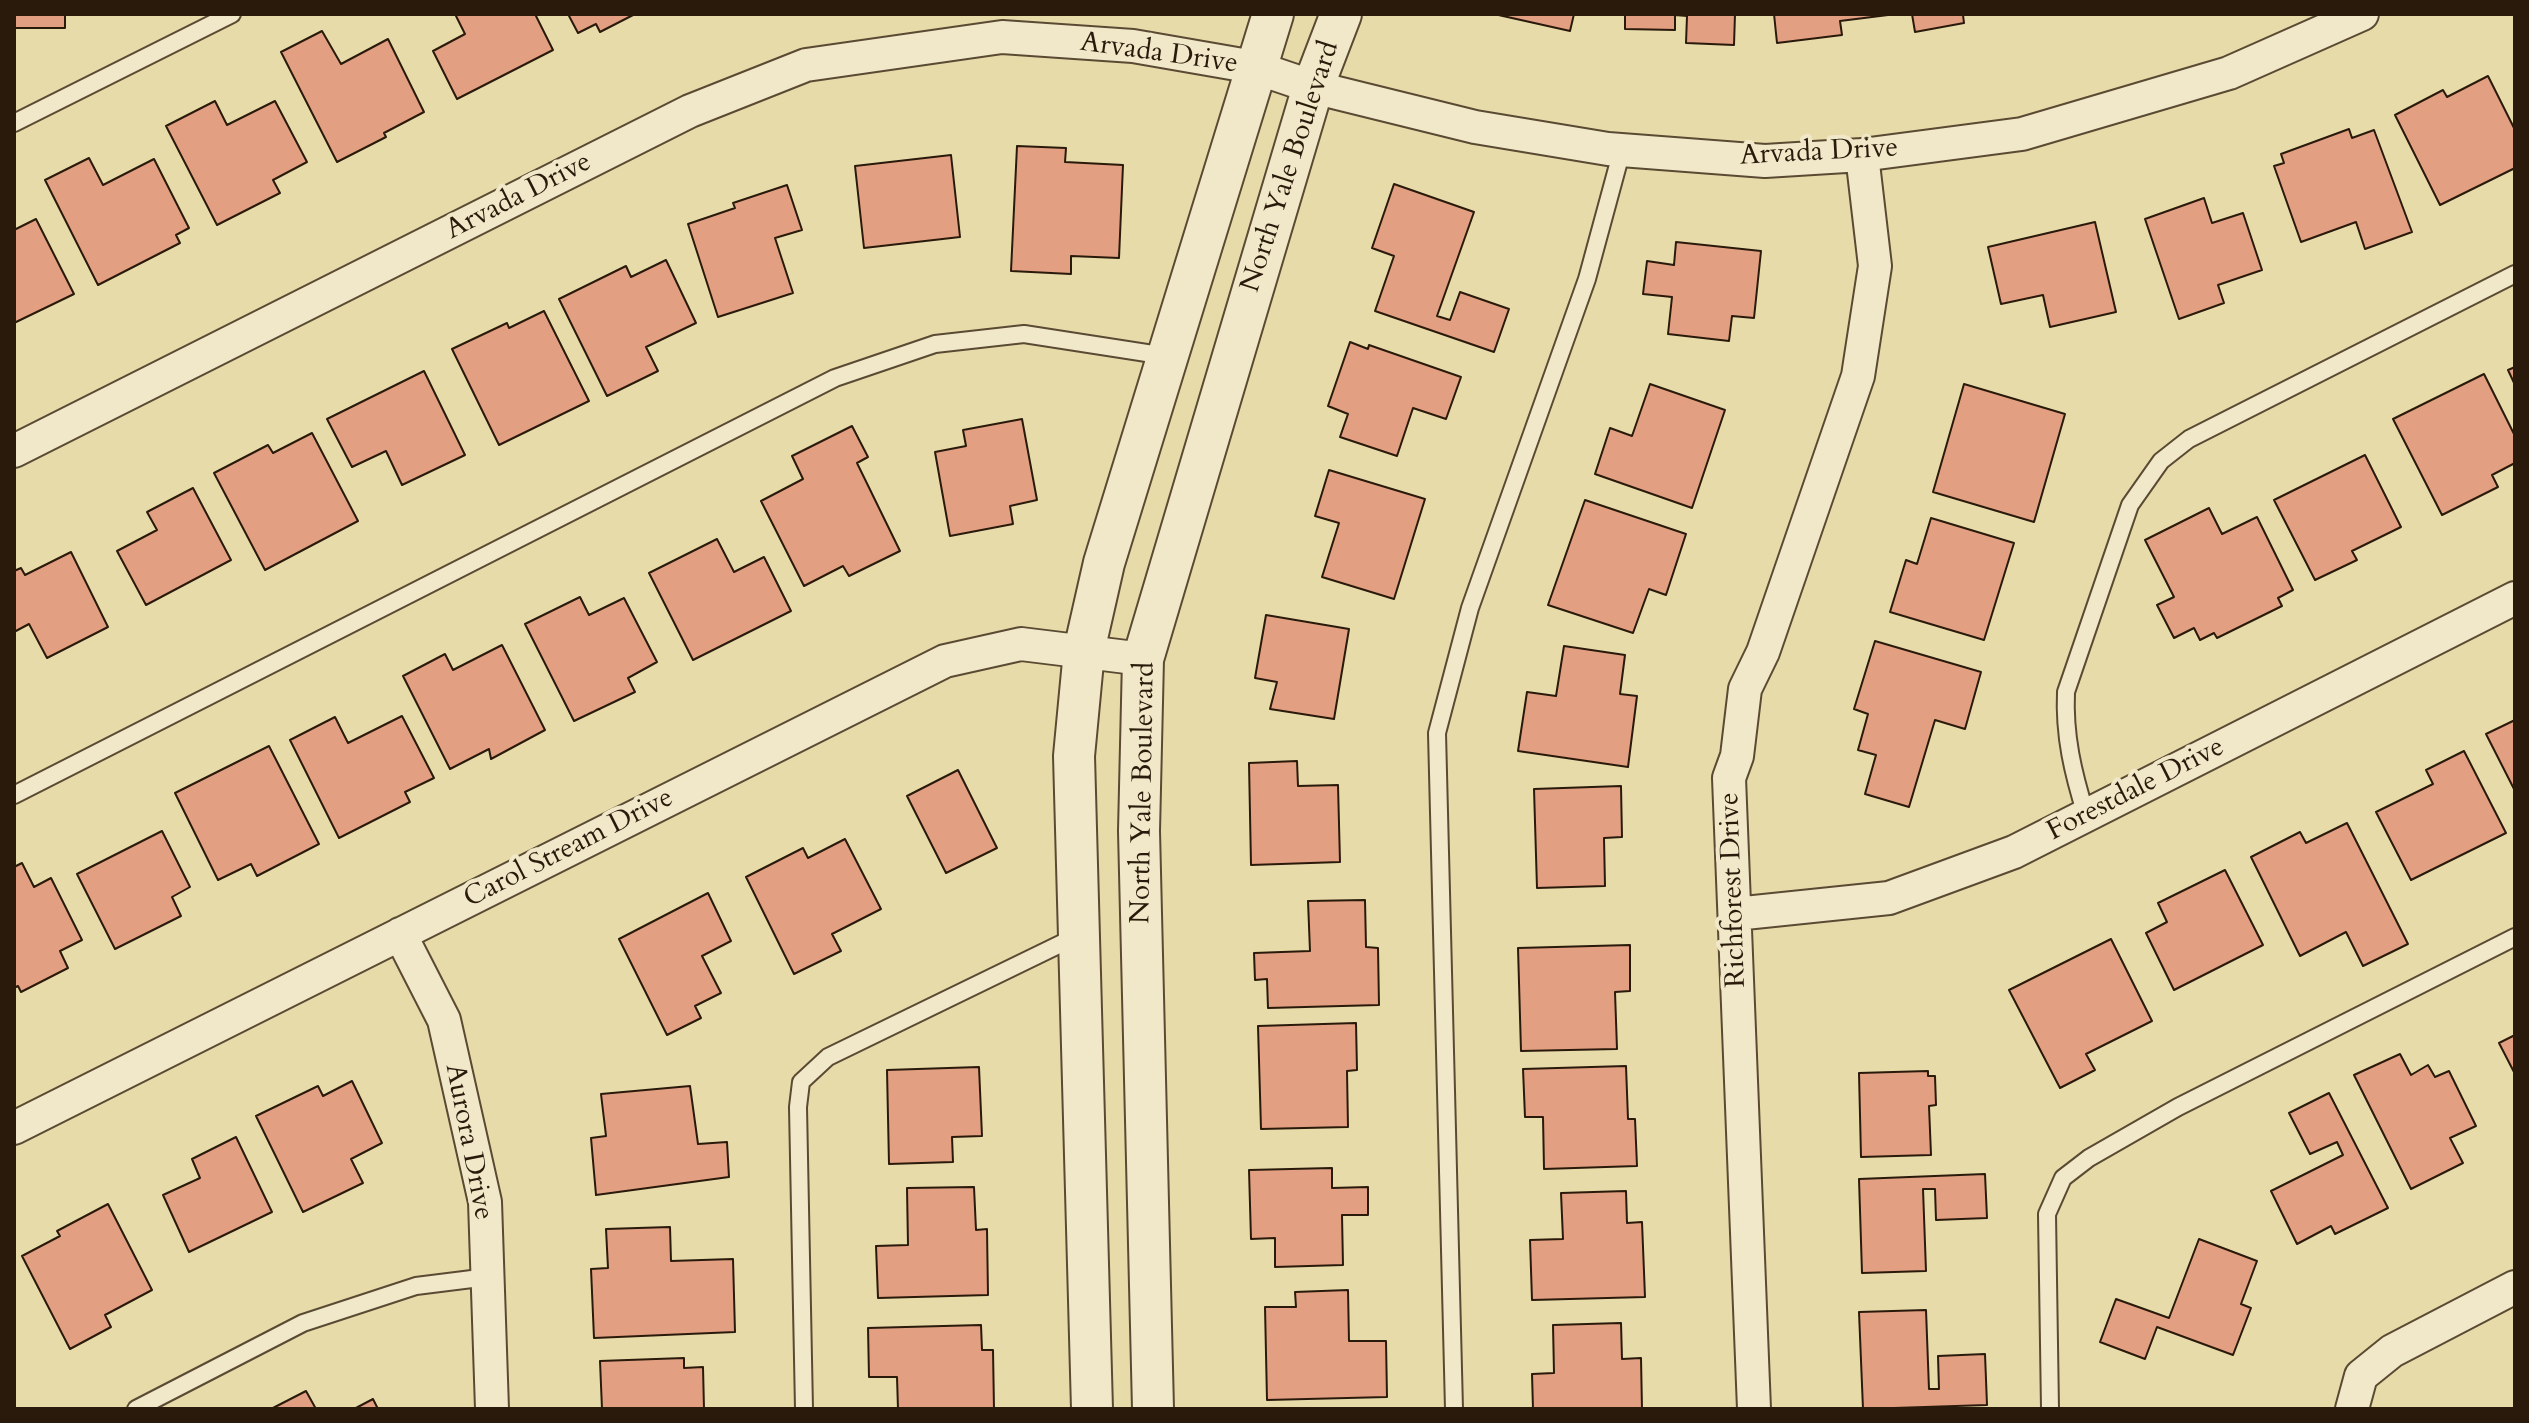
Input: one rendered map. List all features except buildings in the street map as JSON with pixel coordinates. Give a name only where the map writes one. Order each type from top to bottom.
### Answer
[{"type":"street","points":[[1092,1409],[1074,756],[1084,651],[1104,563],[1254,67],[1273,14]]},
{"type":"street","name":"North Yale Boulevard","points":[[1153,1409],[1139,831],[1143,659],[1313,87],[1341,14]]},
{"type":"street","name":"Arvada Drive","points":[[14,451],[690,111],[806,65],[1002,37],[1133,46],[1254,67],[1313,87],[1475,127],[1622,150],[1765,161],[1862,155],[2022,134],[2229,73],[2362,14]]},
{"type":"street","name":"Richforest Drive","points":[[1754,1409],[1729,778],[1737,756],[1745,689],[1763,652],[1858,376],[1875,266],[1862,155]]},
{"type":"street","name":"Forestdale Drive","points":[[1735,914],[1889,898],[2014,852],[2515,598]]},
{"type":"street","name":"Carol Stream Drive","points":[[14,1128],[945,661],[1021,644],[1143,659]]},
{"type":"street","name":"Aurora Drive","points":[[400,934],[444,1020],[485,1202],[492,1409]]},
{"type":"street","points":[[2352,1409],[2361,1376],[2392,1351],[2515,1287]]},
{"type":"lane","points":[[14,123],[232,14]]},
{"type":"lane","points":[[1454,1409],[1437,733],[1470,608],[1587,279],[1622,150]]},
{"type":"lane","points":[[2086,815],[2071,765],[2065,724],[2066,692],[2130,505],[2161,461],[2201,432],[2515,274]]},
{"type":"lane","points":[[14,795],[835,378],[935,344],[1024,334],[1166,356]]},
{"type":"lane","points":[[804,1409],[798,1107],[801,1082],[828,1057],[1079,935]]},
{"type":"lane","points":[[2050,1409],[2047,1214],[2063,1178],[2089,1158],[2178,1107],[2515,937]]},
{"type":"lane","points":[[136,1409],[303,1323],[416,1286],[488,1277]]}]
